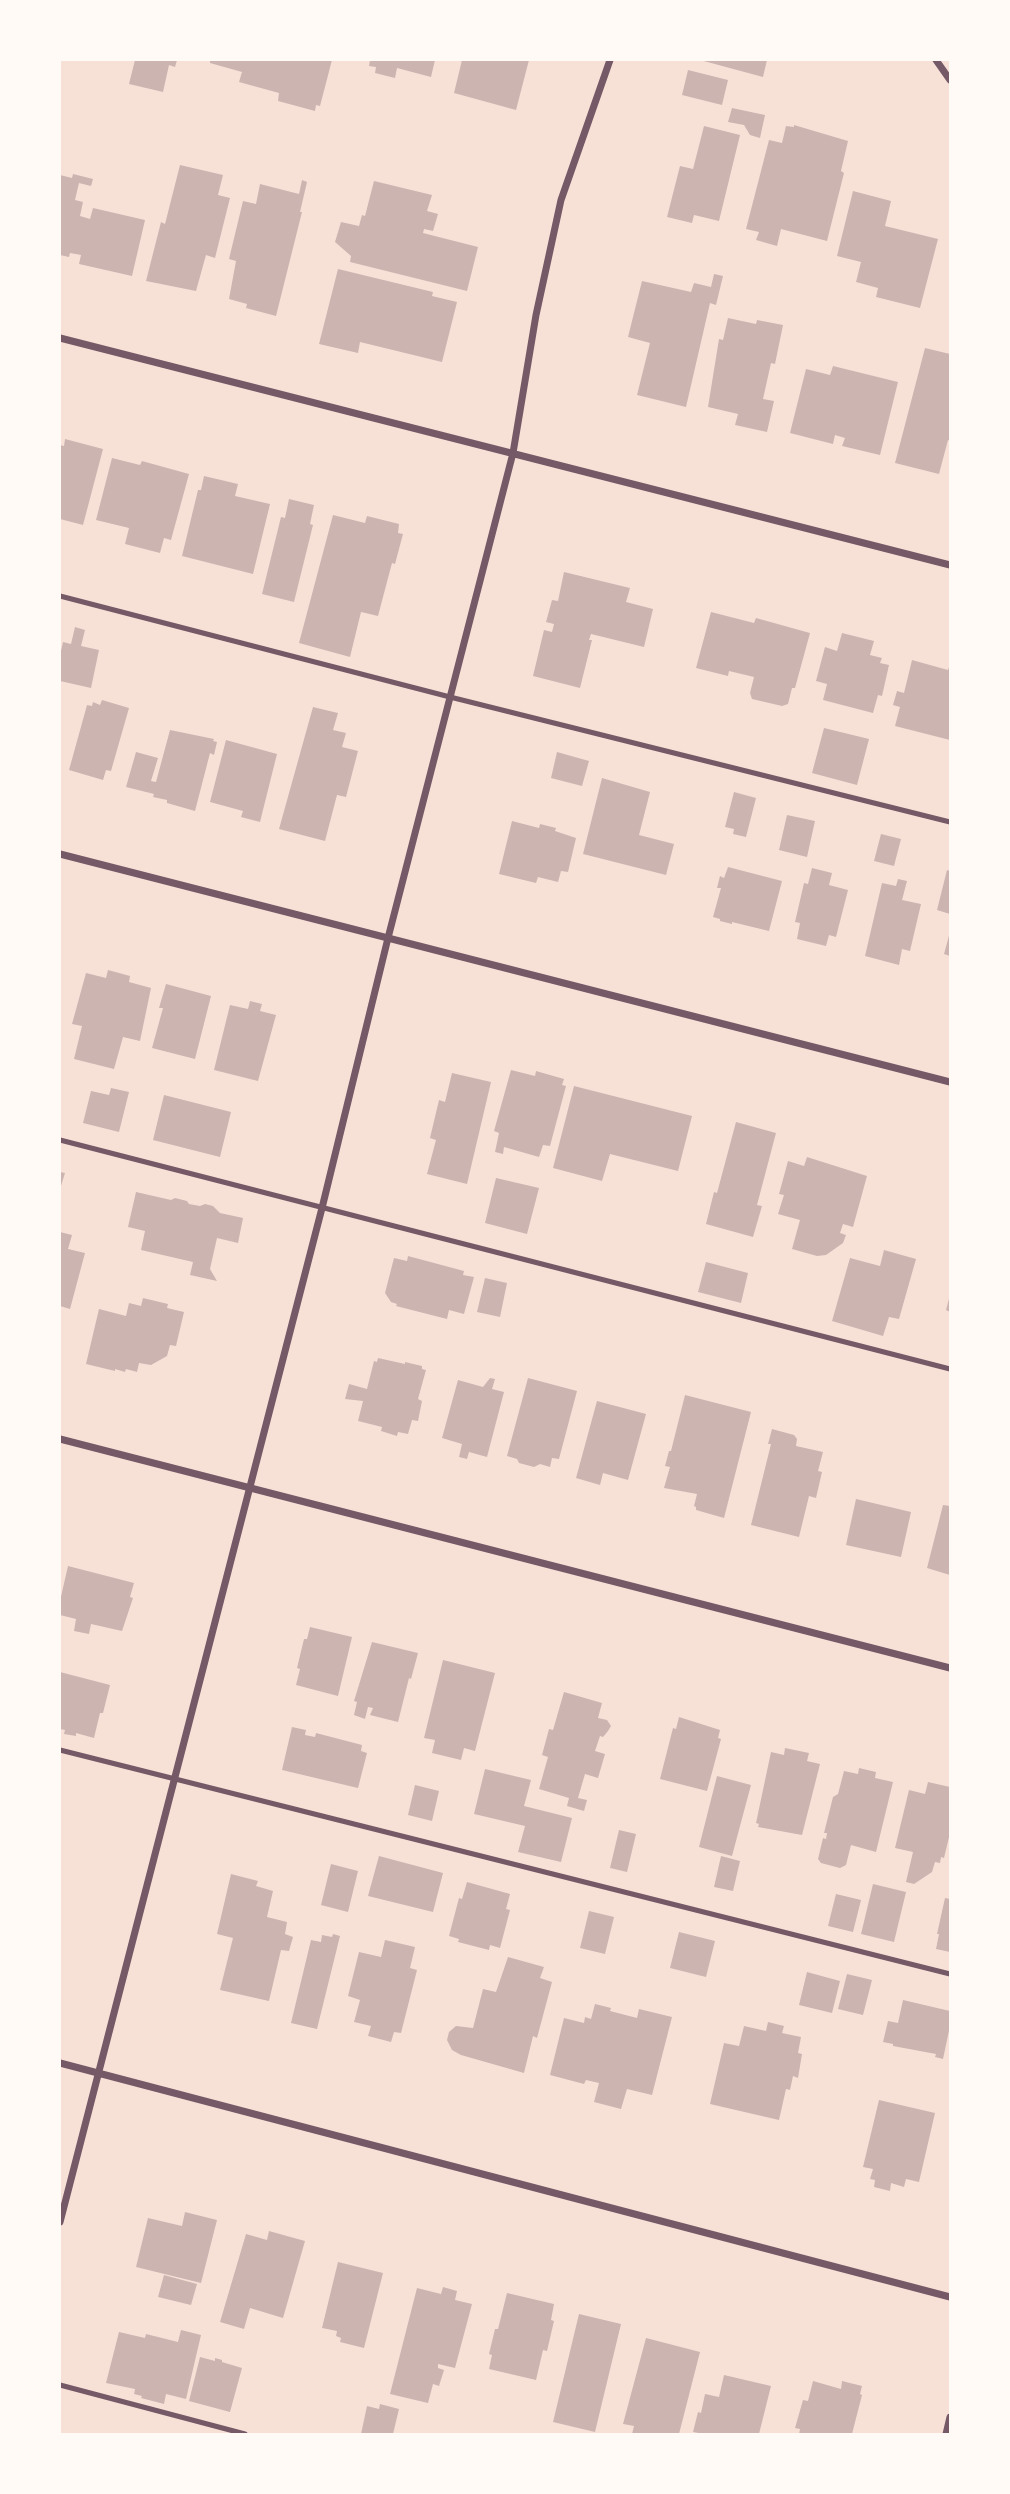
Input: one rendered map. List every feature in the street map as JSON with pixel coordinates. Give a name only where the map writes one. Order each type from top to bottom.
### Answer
[{"type":"street","points":[[60,2222],[322,1208],[388,938],[513,453],[536,315],[561,200],[610,60]]},
{"type":"street","points":[[936,60],[950,80]]},
{"type":"street","points":[[60,338],[950,565]]},
{"type":"street","points":[[60,854],[950,1082]]},
{"type":"street","points":[[60,1438],[950,1668]]},
{"type":"street","points":[[60,2063],[950,2297]]},
{"type":"street","points":[[946,2434],[950,2417]]},
{"type":"lane","points":[[60,596],[450,697],[950,821]]},
{"type":"lane","points":[[60,1140],[950,1369]]},
{"type":"lane","points":[[60,1750],[950,1974]]},
{"type":"lane","points":[[60,2385],[246,2434]]},
{"type":"building","points":[[135,60],[177,60],[175,67],[169,65],[163,92],[129,84]]},
{"type":"building","points":[[210,60],[332,60],[320,106],[316,105],[315,111],[278,101],[279,93],[239,82],[242,72],[210,63]]},
{"type":"building","points":[[370,60],[435,60],[431,77],[397,68],[395,78],[375,73],[376,67],[369,66]]},
{"type":"building","points":[[462,60],[529,60],[516,110],[454,93]]},
{"type":"building","points":[[700,60],[767,60],[763,77]]},
{"type":"building","points":[[688,70],[728,80],[722,105],[682,95]]},
{"type":"building","points":[[732,108],[765,115],[760,138],[750,135],[744,125],[728,122]]},
{"type":"building","points":[[794,125],[848,141],[841,171],[844,173],[827,241],[781,229],[777,246],[756,240],[759,232],[746,229],[769,140],[782,143],[786,126]]},
{"type":"building","points":[[704,126],[740,135],[719,221],[694,215],[692,223],[667,217],[680,166],[693,169]]},
{"type":"building","points":[[180,165],[223,175],[218,195],[230,198],[215,258],[206,255],[196,291],[146,281],[161,222],[165,224]]},
{"type":"building","points":[[73,174],[93,179],[91,186],[79,183],[75,200],[83,202],[80,216],[90,219],[93,208],[145,220],[132,276],[79,264],[81,255],[60,255],[60,175],[72,178]]},
{"type":"building","points":[[302,180],[307,182],[302,212],[276,316],[246,308],[247,304],[229,299],[236,261],[229,259],[243,201],[256,204],[260,184],[299,194]]},
{"type":"building","points":[[374,181],[432,195],[427,211],[438,214],[433,231],[424,229],[423,233],[478,247],[467,291],[350,262],[351,256],[335,242],[341,222],[359,226],[362,215],[365,216]]},
{"type":"building","points":[[853,191],[891,201],[885,226],[938,239],[920,308],[876,297],[878,288],[856,282],[861,262],[837,256]]},
{"type":"building","points":[[338,269],[433,292],[432,296],[457,302],[442,362],[360,342],[358,353],[319,344]]},
{"type":"building","points":[[714,274],[723,276],[716,305],[710,303],[686,407],[637,395],[650,343],[628,337],[642,281],[691,292],[694,283],[711,287]]},
{"type":"building","points":[[728,318],[756,324],[757,320],[783,325],[775,364],[771,363],[763,399],[774,401],[767,432],[735,425],[738,414],[708,407],[719,339],[723,340]]},
{"type":"building","points":[[925,348],[950,354],[950,441],[948,440],[939,474],[895,463]]},
{"type":"building","points":[[833,366],[898,382],[880,455],[842,446],[845,438],[835,435],[833,444],[790,433],[806,369],[830,375]]},
{"type":"building","points":[[65,439],[103,449],[83,525],[60,519],[60,445],[64,446]]},
{"type":"building","points":[[112,458],[140,465],[142,461],[189,474],[171,540],[164,538],[160,553],[125,544],[129,528],[96,520]]},
{"type":"building","points":[[204,476],[238,484],[235,496],[270,504],[253,574],[182,556]]},
{"type":"building","points":[[289,499],[314,505],[310,524],[313,525],[294,602],[262,594],[281,517],[285,518]]},
{"type":"building","points":[[333,515],[365,523],[367,516],[399,524],[398,533],[403,534],[378,616],[361,612],[350,657],[299,643]]},
{"type":"building","points":[[564,572],[630,588],[626,602],[653,609],[644,647],[591,634],[589,640],[592,640],[580,688],[533,676],[544,630],[552,632],[554,624],[546,622],[552,600],[558,601]]},
{"type":"building","points":[[711,612],[754,623],[756,618],[810,633],[788,704],[782,706],[752,699],[750,693],[754,677],[729,671],[728,676],[696,668]]},
{"type":"building","points":[[75,627],[85,630],[81,646],[99,650],[91,688],[60,681],[63,642],[71,644]]},
{"type":"building","points":[[842,633],[874,641],[870,655],[882,658],[880,663],[889,665],[882,696],[878,695],[873,713],[823,700],[827,684],[816,681],[825,647],[837,651]]},
{"type":"building","points":[[912,660],[948,670],[950,664],[950,740],[895,726],[900,707],[893,705],[897,691],[904,693]]},
{"type":"building","points":[[102,700],[129,708],[111,771],[106,770],[103,780],[69,770],[87,705],[92,706],[93,702],[100,705]]},
{"type":"building","points":[[313,707],[338,713],[333,730],[346,733],[342,747],[358,751],[346,797],[337,795],[325,841],[279,829]]},
{"type":"building","points":[[824,728],[869,739],[857,785],[812,773]]},
{"type":"building","points":[[170,730],[214,739],[213,741],[217,742],[214,755],[210,753],[195,811],[167,803],[167,800],[153,797],[154,794],[126,787],[136,752],[158,758],[151,781],[156,782]]},
{"type":"building","points":[[226,740],[277,754],[260,822],[241,817],[243,811],[210,802]]},
{"type":"building","points":[[557,752],[589,761],[582,786],[551,778]]},
{"type":"building","points":[[602,778],[650,792],[639,835],[674,844],[666,875],[583,854]]},
{"type":"building","points":[[734,792],[756,798],[746,837],[733,834],[734,829],[725,827]]},
{"type":"building","points":[[787,815],[815,821],[807,857],[779,850]]},
{"type":"building","points":[[512,821],[539,828],[540,824],[556,828],[555,831],[576,838],[568,872],[561,871],[558,882],[538,877],[536,883],[499,874]]},
{"type":"building","points":[[881,834],[901,839],[894,866],[874,861]]},
{"type":"building","points":[[728,867],[782,881],[769,931],[720,921],[713,917],[721,888],[717,888],[720,876],[724,878]]},
{"type":"building","points":[[812,868],[832,873],[829,885],[848,890],[836,937],[829,935],[826,946],[797,939],[800,923],[795,922],[804,883],[808,884]]},
{"type":"building","points":[[947,870],[950,871],[950,914],[937,910]]},
{"type":"building","points":[[898,879],[907,881],[902,900],[921,904],[910,951],[902,949],[899,965],[865,956],[882,883],[896,886]]},
{"type":"building","points":[[950,932],[950,956],[944,954]]},
{"type":"building","points":[[108,970],[130,976],[129,982],[151,988],[140,1041],[123,1037],[114,1069],[74,1059],[82,1026],[72,1024],[86,973],[106,978]]},
{"type":"building","points":[[166,984],[211,996],[195,1059],[152,1048],[163,1008],[159,1008]]},
{"type":"building","points":[[250,1001],[262,1004],[260,1011],[276,1015],[258,1081],[214,1070],[230,1005],[248,1009]]},
{"type":"building","points":[[511,1070],[535,1076],[536,1071],[564,1079],[562,1085],[566,1086],[550,1146],[543,1145],[539,1157],[504,1147],[503,1154],[495,1152],[499,1133],[494,1131]]},
{"type":"building","points":[[452,1073],[491,1082],[467,1184],[427,1174],[436,1140],[430,1138],[439,1100],[445,1102]]},
{"type":"building","points":[[574,1086],[692,1116],[678,1171],[610,1154],[602,1181],[553,1168]]},
{"type":"building","points":[[111,1088],[129,1092],[119,1132],[83,1123],[91,1091],[109,1095]]},
{"type":"building","points":[[164,1095],[231,1112],[220,1157],[153,1140]]},
{"type":"building","points":[[736,1122],[776,1133],[757,1205],[762,1206],[753,1237],[706,1224]]},
{"type":"building","points":[[807,1157],[867,1176],[853,1227],[843,1224],[840,1233],[846,1235],[843,1243],[826,1255],[817,1256],[792,1249],[800,1220],[778,1214],[784,1195],[779,1194],[788,1161],[804,1166]]},
{"type":"building","points":[[60,1172],[65,1173],[60,1189]]},
{"type":"building","points":[[496,1178],[539,1188],[527,1234],[485,1223]]},
{"type":"building","points":[[136,1192],[171,1200],[175,1198],[200,1206],[205,1204],[213,1206],[220,1213],[243,1218],[238,1243],[217,1238],[210,1269],[217,1281],[190,1275],[193,1262],[141,1250],[145,1231],[128,1227]]},
{"type":"building","points":[[60,1232],[72,1235],[68,1249],[85,1253],[70,1309],[60,1306]]},
{"type":"building","points":[[884,1250],[916,1259],[899,1319],[889,1317],[883,1336],[832,1321],[850,1258],[880,1266]]},
{"type":"building","points":[[408,1256],[464,1271],[463,1275],[474,1277],[464,1314],[449,1310],[447,1319],[396,1306],[397,1304],[391,1302],[385,1293],[394,1258],[407,1261]]},
{"type":"building","points":[[706,1262],[748,1273],[741,1303],[698,1292]]},
{"type":"building","points":[[485,1278],[507,1283],[500,1317],[477,1312]]},
{"type":"building","points":[[950,1295],[950,1312],[946,1310]]},
{"type":"building","points":[[143,1298],[168,1304],[167,1308],[184,1312],[176,1346],[170,1345],[167,1356],[151,1365],[139,1363],[137,1372],[126,1369],[125,1372],[115,1371],[86,1364],[99,1309],[126,1316],[129,1303],[141,1306]]},
{"type":"building","points":[[378,1358],[422,1366],[422,1369],[426,1370],[418,1399],[422,1401],[418,1421],[412,1420],[408,1434],[398,1432],[397,1436],[381,1431],[382,1427],[358,1421],[363,1401],[345,1399],[349,1384],[367,1389],[374,1361],[377,1362]]},
{"type":"building","points":[[490,1378],[495,1379],[492,1389],[504,1392],[487,1457],[469,1452],[467,1459],[459,1457],[462,1444],[442,1438],[458,1380],[483,1387]]},
{"type":"building","points":[[528,1378],[577,1391],[559,1459],[552,1458],[550,1467],[540,1464],[534,1467],[507,1456]]},
{"type":"building","points":[[685,1395],[751,1412],[724,1518],[696,1510],[694,1506],[697,1494],[664,1488],[670,1467],[665,1466]]},
{"type":"building","points":[[597,1401],[646,1414],[628,1480],[603,1473],[600,1485],[576,1478]]},
{"type":"building","points":[[772,1429],[794,1435],[797,1439],[796,1446],[823,1452],[816,1498],[809,1496],[799,1537],[751,1525],[771,1444],[768,1444]]},
{"type":"building","points":[[856,1499],[911,1512],[901,1557],[846,1545]]},
{"type":"building","points":[[943,1505],[950,1506],[950,1575],[927,1568]]},
{"type":"building","points":[[68,1566],[134,1583],[130,1597],[133,1598],[122,1631],[91,1624],[89,1634],[74,1631],[76,1619],[60,1615],[60,1601]]},
{"type":"building","points":[[310,1627],[352,1637],[338,1696],[296,1685],[304,1639],[307,1639]]},
{"type":"building","points":[[372,1642],[418,1653],[398,1722],[370,1715],[373,1708],[368,1707],[365,1719],[354,1715],[357,1702],[354,1701]]},
{"type":"building","points":[[443,1660],[495,1673],[475,1751],[464,1748],[461,1760],[432,1753],[435,1740],[424,1738]]},
{"type":"building","points":[[60,1672],[110,1685],[94,1738],[76,1733],[76,1736],[64,1734],[65,1730],[60,1729]]},
{"type":"building","points":[[564,1692],[602,1703],[598,1718],[607,1720],[611,1726],[603,1737],[600,1736],[595,1751],[605,1754],[598,1778],[585,1774],[578,1798],[587,1800],[584,1811],[567,1806],[569,1798],[539,1789],[548,1757],[542,1755],[549,1729],[553,1730]]},
{"type":"building","points":[[679,1717],[720,1730],[718,1738],[721,1739],[707,1791],[660,1779],[673,1728],[676,1729]]},
{"type":"building","points":[[292,1727],[306,1730],[305,1735],[315,1737],[316,1733],[362,1745],[361,1751],[367,1753],[358,1788],[282,1770]]},
{"type":"building","points":[[785,1748],[809,1753],[807,1761],[820,1764],[802,1835],[758,1827],[759,1824],[756,1823],[771,1752],[784,1755]]},
{"type":"building","points":[[859,1768],[876,1772],[875,1778],[893,1782],[876,1852],[851,1845],[846,1865],[840,1868],[821,1863],[818,1859],[823,1838],[826,1839],[827,1833],[824,1833],[833,1797],[838,1794],[844,1771],[858,1774]]},
{"type":"building","points":[[485,1769],[531,1780],[524,1806],[572,1818],[561,1862],[518,1852],[525,1826],[474,1814]]},
{"type":"building","points":[[717,1776],[751,1785],[732,1856],[699,1847]]},
{"type":"building","points":[[928,1782],[950,1787],[950,1833],[944,1858],[941,1857],[940,1863],[935,1862],[932,1872],[914,1884],[906,1882],[913,1852],[895,1848],[909,1790],[925,1794]]},
{"type":"building","points":[[415,1785],[439,1791],[432,1821],[408,1815]]},
{"type":"building","points":[[619,1830],[636,1834],[627,1872],[610,1868]]},
{"type":"building","points":[[379,1856],[443,1873],[433,1912],[368,1896]]},
{"type":"building","points":[[721,1856],[740,1861],[733,1891],[714,1887]]},
{"type":"building","points":[[331,1864],[358,1871],[348,1912],[321,1905]]},
{"type":"building","points":[[231,1874],[258,1881],[256,1886],[273,1891],[267,1917],[287,1922],[285,1934],[293,1937],[289,1951],[281,1950],[269,2001],[220,1990],[233,1938],[217,1934]]},
{"type":"building","points":[[467,1882],[510,1894],[506,1909],[510,1910],[500,1948],[490,1945],[489,1950],[458,1942],[459,1939],[449,1936],[459,1898],[462,1899]]},
{"type":"building","points":[[873,1884],[906,1892],[894,1942],[861,1934]]},
{"type":"building","points":[[836,1894],[861,1900],[853,1932],[828,1926]]},
{"type":"building","points":[[945,1898],[950,1899],[950,1952],[936,1949]]},
{"type":"building","points":[[589,1911],[614,1917],[605,1954],[580,1948]]},
{"type":"building","points":[[679,1932],[715,1941],[706,1977],[670,1968]]},
{"type":"building","points":[[333,1934],[340,1936],[317,2029],[291,2023],[311,1940],[321,1942],[322,1935],[332,1937]]},
{"type":"building","points":[[385,1940],[415,1947],[410,1968],[417,1970],[401,2033],[394,2032],[391,2042],[368,2036],[371,2026],[354,2022],[360,2000],[348,1996],[359,1952],[381,1957]]},
{"type":"building","points":[[508,1957],[544,1967],[540,1978],[552,1982],[537,2038],[533,2036],[524,2073],[461,2055],[452,2050],[447,2040],[449,2032],[456,2026],[473,2028],[483,1989],[496,1992]]},
{"type":"building","points":[[807,1972],[840,1981],[832,2013],[799,2005]]},
{"type":"building","points":[[847,1974],[872,1980],[863,2015],[838,2009]]},
{"type":"building","points":[[903,2000],[950,2011],[950,2026],[943,2059],[935,2057],[936,2054],[883,2042],[888,2021],[898,2023]]},
{"type":"building","points":[[595,2004],[637,2018],[639,2009],[672,2017],[652,2095],[627,2089],[621,2109],[594,2102],[599,2083],[586,2080],[584,2084],[550,2075],[564,2018],[584,2023],[585,2017],[591,2019]]},
{"type":"building","points":[[768,2022],[784,2026],[782,2033],[801,2037],[798,2053],[802,2054],[798,2078],[793,2076],[790,2090],[786,2089],[779,2120],[710,2104],[724,2043],[739,2046],[744,2026],[766,2031]]},
{"type":"building","points":[[879,2100],[935,2113],[919,2182],[906,2179],[904,2187],[891,2183],[890,2191],[874,2187],[875,2180],[870,2179],[873,2169],[863,2167]]},
{"type":"building","points":[[185,2212],[217,2220],[201,2283],[136,2267],[148,2218],[182,2226]]},
{"type":"building","points":[[269,2231],[305,2241],[283,2318],[250,2308],[244,2329],[220,2322],[246,2234],[267,2240]]},
{"type":"building","points":[[338,2262],[383,2273],[364,2348],[340,2342],[341,2338],[336,2336],[337,2331],[322,2328]]},
{"type":"building","points":[[164,2275],[197,2284],[191,2305],[158,2297]]},
{"type":"building","points":[[443,2287],[457,2291],[455,2300],[472,2304],[455,2368],[438,2364],[438,2368],[444,2370],[439,2386],[433,2384],[428,2403],[390,2394],[417,2288],[441,2294]]},
{"type":"building","points":[[507,2293],[554,2304],[551,2320],[554,2321],[547,2351],[543,2350],[536,2380],[489,2369],[492,2355],[489,2354]]},
{"type":"building","points":[[579,2314],[621,2324],[595,2432],[553,2422]]},
{"type":"building","points":[[181,2330],[201,2335],[186,2399],[166,2394],[164,2404],[141,2398],[142,2396],[134,2394],[135,2389],[106,2383],[119,2332],[145,2338],[146,2334],[178,2342]]},
{"type":"building","points":[[646,2338],[700,2352],[679,2434],[632,2434],[634,2426],[623,2424]]},
{"type":"building","points":[[200,2357],[215,2361],[215,2358],[242,2368],[230,2412],[189,2401]]},
{"type":"building","points":[[724,2375],[771,2386],[759,2434],[693,2432],[705,2394],[719,2397]]},
{"type":"building","points":[[813,2381],[841,2389],[842,2381],[862,2386],[852,2434],[799,2434],[800,2429],[795,2428],[803,2400],[808,2401]]},
{"type":"building","points":[[380,2404],[399,2409],[393,2434],[361,2434],[367,2406],[379,2409]]}]
